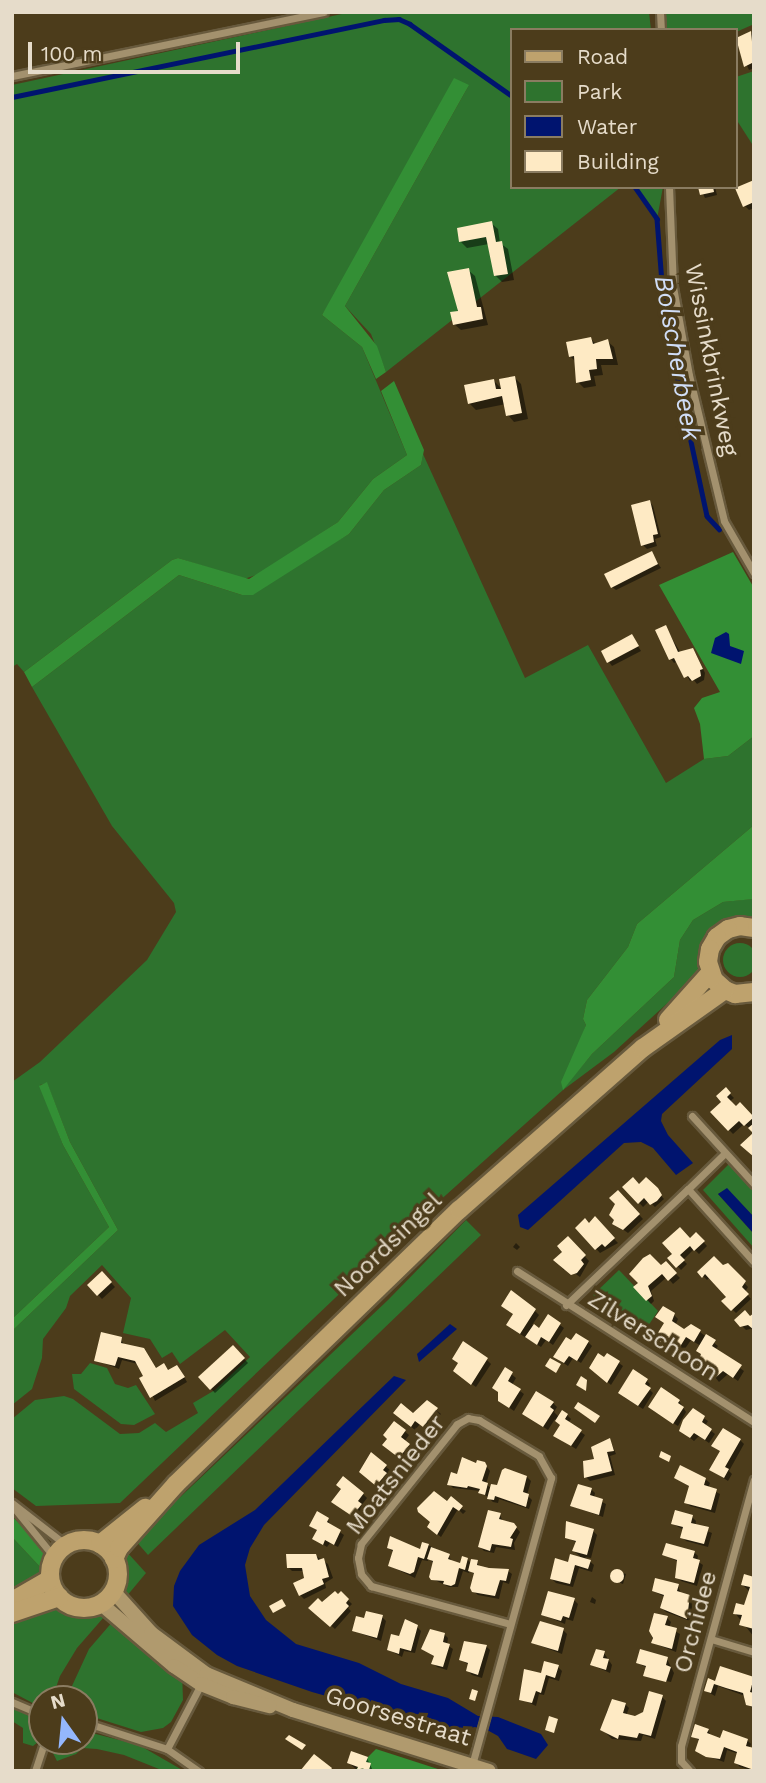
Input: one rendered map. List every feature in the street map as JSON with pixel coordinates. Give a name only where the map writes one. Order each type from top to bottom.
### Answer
[{"type":"main road","points":[[754,928],[740,926],[728,929],[717,937],[710,949],[710,973],[724,990],[735,994],[754,992]]},
{"type":"main road","name":"Noordsingel","points":[[643,1048],[710,973]]},
{"type":"main road","name":"Noordsingel","points":[[114,1559],[119,1548],[176,1484],[459,1210],[643,1048],[724,990]]},
{"type":"main road","name":"Noordsingel","points":[[100,1544],[176,1484]]},
{"type":"main road","points":[[12,1601],[50,1579],[60,1551],[86,1540],[100,1544],[114,1559],[118,1572],[107,1597],[78,1607],[59,1597],[50,1579]]},
{"type":"main road","points":[[12,1613],[59,1597]]},
{"type":"main road","name":"Goorsestraat","points":[[107,1597],[204,1679],[293,1710],[489,1771]]},
{"type":"street","points":[[12,76],[324,12]]},
{"type":"street","name":"Wissinkbrinkweg","points":[[668,189],[673,287],[689,375],[724,521],[754,573]]},
{"type":"street","points":[[692,1115],[754,1184]]},
{"type":"street","name":"Zilverschoon","points":[[566,1305],[724,1153]]},
{"type":"street","points":[[688,1189],[754,1262]]},
{"type":"street","name":"Zilverschoon","points":[[517,1271],[566,1305],[754,1422]]},
{"type":"street","name":"Moatsnieder","points":[[472,1765],[551,1478],[539,1456],[480,1420],[468,1418],[457,1424],[361,1544],[358,1558],[361,1574],[371,1586],[510,1624]]},
{"type":"street","name":"Orchidee","points":[[690,1771],[681,1761],[681,1746],[754,1480]]},
{"type":"street","points":[[12,1504],[60,1551]]},
{"type":"street","points":[[12,1504],[60,1551]]},
{"type":"street","points":[[711,1639],[754,1652]]},
{"type":"street","points":[[167,1749],[204,1679]]},
{"type":"street","points":[[98,1726],[167,1749],[199,1771]]},
{"type":"green space","points":[[351,12],[649,12],[651,28],[510,28],[510,189],[618,189],[386,372],[371,334],[345,306],[469,85],[322,315],[362,347],[407,455],[373,479],[338,522],[259,574],[244,579],[178,558],[172,560],[24,672],[17,664],[12,667],[12,85]]},
{"type":"green space","points":[[665,12],[754,12],[754,29],[752,25],[738,31],[738,28],[666,28]]},
{"type":"green space","points":[[754,71],[754,147],[738,122],[738,76]]},
{"type":"green space","points":[[454,78],[469,85],[345,306],[377,346],[386,372],[376,379],[362,347],[322,315]]},
{"type":"green space","points":[[636,189],[663,189],[657,219]]},
{"type":"green space","points":[[394,381],[424,450],[421,465],[384,490],[349,534],[253,595],[242,595],[179,575],[32,687],[24,672],[172,560],[178,558],[249,579],[338,522],[373,479],[407,455],[381,391]]},
{"type":"green space","points":[[423,454],[525,678],[588,645],[666,783],[704,759],[728,756],[754,736],[754,825],[637,924],[628,947],[587,1000],[583,1019],[586,1025],[563,1089],[592,1054],[674,977],[680,940],[693,920],[723,902],[752,899],[754,920],[742,920],[673,998],[614,1052],[563,1090],[397,1239],[120,1503],[36,1506],[12,1488],[12,1419],[35,1400],[64,1396],[73,1399],[120,1434],[139,1433],[155,1423],[166,1432],[198,1413],[193,1403],[215,1390],[250,1357],[225,1330],[180,1364],[172,1352],[162,1358],[150,1339],[123,1333],[131,1298],[102,1265],[70,1296],[66,1308],[43,1339],[42,1358],[32,1389],[12,1405],[12,1331],[118,1230],[70,1142],[47,1083],[40,1085],[63,1145],[109,1227],[12,1319],[12,1082],[40,1062],[147,960],[176,912],[174,903],[112,826],[32,687],[179,575],[242,595],[349,534],[384,490],[421,465]]},
{"type":"green space","points":[[733,552],[754,588],[754,736],[728,756],[704,759],[700,724],[694,708],[702,698],[720,692],[659,585]]},
{"type":"green space","points":[[754,825],[754,899],[723,902],[693,920],[680,940],[674,977],[592,1054],[563,1090],[561,1082],[586,1025],[583,1019],[587,1000],[628,947],[637,924]]},
{"type":"green space","points":[[740,943],[752,948],[757,960],[752,972],[740,977],[728,972],[723,960],[728,948]]},
{"type":"green space","points":[[47,1082],[70,1142],[118,1230],[12,1331],[12,1319],[109,1227],[63,1145],[39,1086]]},
{"type":"green space","points":[[729,1164],[754,1191],[754,1217],[727,1189],[718,1194],[754,1234],[754,1248],[703,1190]]},
{"type":"green space","points":[[466,1220],[481,1235],[148,1555],[135,1540],[388,1300]]},
{"type":"green space","points":[[619,1270],[658,1311],[646,1329],[593,1295]]},
{"type":"green space","points":[[90,1363],[107,1368],[115,1384],[128,1388],[136,1385],[155,1414],[134,1425],[121,1424],[74,1389],[72,1374],[81,1374]]},
{"type":"green space","points":[[12,1516],[41,1546],[46,1561],[42,1569],[12,1537]]},
{"type":"green space","points":[[12,1537],[42,1569],[35,1579],[12,1594]]},
{"type":"green space","points":[[126,1551],[146,1573],[126,1597],[122,1575]]},
{"type":"green space","points":[[52,1606],[67,1612],[82,1613],[94,1609],[104,1617],[77,1648],[57,1685],[28,1685],[28,1701],[12,1692],[12,1622]]},
{"type":"green space","points":[[114,1620],[182,1672],[183,1700],[171,1722],[163,1728],[141,1732],[98,1718],[98,1685],[72,1685],[89,1649]]},
{"type":"green space","points":[[12,1708],[28,1715],[28,1744],[23,1743],[23,1728],[12,1721]]},
{"type":"green space","points":[[98,1735],[139,1745],[184,1771],[164,1771],[124,1755],[98,1749]]},
{"type":"green space","points":[[376,1749],[444,1771],[354,1771]]},
{"type":"green space","points":[[54,1755],[73,1755],[57,1761]]},
{"type":"water","points":[[726,632],[729,634],[730,646],[744,651],[741,664],[711,653],[715,638]]},
{"type":"water","points":[[732,1035],[732,1049],[662,1114],[661,1121],[668,1135],[693,1163],[676,1175],[653,1148],[641,1142],[624,1143],[528,1230],[520,1227],[518,1215],[720,1040]]},
{"type":"water","points":[[727,1188],[754,1217],[754,1234],[718,1194]]},
{"type":"water","points":[[450,1324],[457,1329],[419,1362],[417,1354]]},
{"type":"water","points":[[394,1376],[406,1380],[264,1525],[250,1548],[245,1565],[250,1596],[266,1620],[296,1644],[359,1663],[401,1684],[448,1698],[478,1716],[498,1717],[541,1734],[548,1745],[536,1759],[507,1749],[498,1736],[489,1731],[475,1727],[450,1731],[312,1692],[237,1666],[217,1655],[192,1635],[173,1606],[174,1586],[180,1571],[199,1545],[255,1510]]},
{"type":"building","points":[[751,31],[754,62],[744,67],[738,45],[738,37]]},
{"type":"building","points":[[754,180],[754,202],[743,207],[735,189]]},
{"type":"building","points":[[698,189],[713,189],[714,192],[700,195]]},
{"type":"building","points":[[492,221],[496,242],[502,241],[508,274],[494,276],[486,237],[459,242],[457,228]]},
{"type":"building","points":[[469,268],[477,307],[481,307],[483,319],[453,325],[450,312],[458,311],[447,272]]},
{"type":"building","points":[[591,337],[593,344],[608,339],[613,359],[596,359],[597,369],[589,370],[591,380],[576,383],[574,356],[569,357],[566,342]]},
{"type":"building","points":[[515,376],[522,413],[506,416],[502,396],[468,404],[464,385],[494,379],[496,389],[501,389],[499,379]]},
{"type":"building","points":[[650,500],[658,534],[653,535],[654,542],[641,546],[631,505]]},
{"type":"building","points":[[652,551],[658,564],[611,588],[604,574]]},
{"type":"building","points":[[666,625],[678,652],[693,648],[703,669],[700,670],[701,676],[692,681],[688,676],[684,678],[674,658],[669,660],[655,630]]},
{"type":"building","points":[[632,634],[639,646],[607,663],[601,651]]},
{"type":"building","points":[[726,1087],[731,1093],[727,1097],[736,1106],[740,1102],[754,1117],[744,1126],[739,1121],[728,1131],[710,1112],[721,1102],[716,1096]]},
{"type":"building","points":[[754,1123],[754,1157],[740,1145],[753,1133],[748,1128]]},
{"type":"building","points":[[633,1177],[639,1184],[646,1177],[662,1195],[650,1205],[644,1198],[638,1204],[622,1187]]},
{"type":"building","points":[[618,1190],[640,1214],[623,1230],[612,1224],[614,1220],[609,1215],[615,1204],[609,1198]]},
{"type":"building","points":[[595,1216],[615,1238],[605,1247],[602,1244],[595,1250],[575,1228],[585,1218],[589,1223]]},
{"type":"building","points":[[680,1227],[690,1238],[696,1232],[705,1241],[694,1251],[690,1246],[680,1255],[685,1260],[676,1268],[667,1258],[672,1254],[662,1243]]},
{"type":"building","points":[[568,1236],[586,1255],[581,1260],[584,1264],[577,1273],[571,1275],[553,1260],[562,1252],[557,1246]]},
{"type":"building","points":[[650,1254],[661,1265],[666,1261],[677,1273],[668,1281],[662,1274],[648,1286],[652,1296],[646,1301],[633,1287],[638,1283],[629,1274]]},
{"type":"building","points":[[714,1256],[723,1265],[728,1263],[746,1281],[742,1287],[749,1294],[731,1311],[721,1301],[726,1297],[705,1274],[702,1278],[697,1272]]},
{"type":"building","points":[[102,1271],[112,1282],[97,1296],[87,1285]]},
{"type":"building","points":[[511,1290],[536,1309],[520,1334],[506,1325],[513,1314],[501,1306]]},
{"type":"building","points":[[663,1306],[675,1313],[672,1321],[684,1329],[691,1324],[701,1330],[694,1342],[686,1337],[678,1350],[660,1342],[656,1336],[664,1323],[655,1317]]},
{"type":"building","points":[[745,1310],[750,1316],[754,1313],[754,1330],[748,1325],[740,1327],[734,1320]]},
{"type":"building","points":[[548,1314],[561,1323],[549,1342],[541,1337],[537,1345],[525,1337],[534,1324],[539,1328]]},
{"type":"building","points":[[101,1332],[122,1337],[121,1343],[144,1348],[156,1368],[164,1363],[168,1370],[177,1365],[185,1377],[150,1398],[139,1378],[143,1376],[135,1361],[118,1357],[115,1366],[94,1361]]},
{"type":"building","points":[[576,1333],[589,1341],[577,1361],[569,1356],[564,1363],[553,1357],[566,1337],[571,1340]]},
{"type":"building","points":[[706,1334],[716,1340],[712,1346],[742,1365],[733,1378],[723,1371],[714,1379],[707,1369],[697,1365],[701,1354],[696,1351]]},
{"type":"building","points":[[463,1341],[488,1358],[471,1385],[453,1371],[458,1363],[452,1359]]},
{"type":"building","points":[[233,1345],[245,1358],[210,1390],[198,1377]]},
{"type":"building","points":[[598,1353],[604,1357],[607,1353],[620,1361],[607,1383],[589,1368]]},
{"type":"building","points":[[550,1358],[561,1364],[556,1373],[545,1366]]},
{"type":"building","points":[[505,1367],[513,1372],[508,1381],[521,1389],[509,1408],[498,1401],[498,1392],[492,1388]]},
{"type":"building","points":[[633,1369],[648,1379],[645,1384],[651,1388],[638,1406],[618,1393]]},
{"type":"building","points":[[581,1376],[587,1380],[586,1391],[576,1385]]},
{"type":"building","points":[[661,1387],[680,1400],[678,1403],[684,1407],[673,1424],[648,1407]]},
{"type":"building","points":[[536,1391],[554,1402],[550,1407],[554,1410],[543,1427],[522,1414]]},
{"type":"building","points":[[427,1400],[438,1408],[423,1427],[415,1421],[411,1427],[393,1413],[401,1403],[413,1413]]},
{"type":"building","points":[[578,1402],[600,1416],[595,1423],[574,1408]]},
{"type":"building","points":[[693,1408],[705,1416],[702,1422],[712,1429],[705,1440],[694,1433],[690,1438],[679,1431],[683,1420]]},
{"type":"building","points":[[562,1410],[568,1414],[565,1419],[582,1430],[571,1446],[553,1436],[560,1425],[555,1421]]},
{"type":"building","points":[[394,1421],[406,1430],[401,1437],[410,1444],[399,1458],[382,1445],[387,1439],[383,1435]]},
{"type":"building","points":[[723,1428],[741,1439],[725,1467],[729,1469],[724,1478],[709,1470],[720,1451],[711,1446]]},
{"type":"building","points":[[610,1438],[614,1451],[607,1452],[612,1471],[584,1478],[583,1461],[594,1459],[591,1447]]},
{"type":"building","points":[[661,1451],[671,1456],[669,1462],[659,1457]]},
{"type":"building","points":[[371,1452],[387,1465],[383,1470],[387,1473],[376,1486],[359,1472]]},
{"type":"building","points":[[462,1457],[476,1463],[477,1460],[485,1462],[487,1466],[482,1481],[488,1483],[485,1495],[478,1493],[480,1489],[447,1485],[451,1472],[457,1474]]},
{"type":"building","points":[[680,1465],[706,1478],[704,1485],[717,1489],[711,1510],[684,1503],[689,1486],[674,1478]]},
{"type":"building","points":[[505,1468],[527,1476],[523,1492],[529,1494],[526,1507],[495,1496],[494,1500],[487,1499],[491,1484],[497,1485]]},
{"type":"building","points":[[343,1476],[364,1493],[358,1501],[362,1504],[352,1516],[331,1502],[341,1489],[336,1485]]},
{"type":"building","points":[[578,1484],[592,1488],[590,1495],[603,1499],[599,1515],[570,1506]]},
{"type":"building","points":[[434,1491],[447,1501],[451,1496],[463,1506],[459,1511],[453,1507],[437,1535],[427,1527],[430,1522],[417,1508]]},
{"type":"building","points":[[488,1510],[501,1513],[499,1519],[514,1523],[517,1527],[510,1538],[513,1539],[511,1547],[492,1544],[490,1551],[478,1547]]},
{"type":"building","points":[[675,1510],[693,1515],[691,1523],[709,1527],[704,1544],[680,1538],[683,1527],[671,1524]]},
{"type":"building","points":[[317,1511],[329,1518],[327,1522],[341,1530],[334,1545],[325,1540],[323,1545],[312,1539],[317,1530],[309,1526]]},
{"type":"building","points":[[566,1521],[594,1529],[587,1555],[572,1551],[576,1541],[565,1538]]},
{"type":"building","points":[[390,1536],[420,1549],[422,1542],[429,1544],[424,1559],[418,1557],[414,1572],[410,1574],[388,1566],[393,1550],[387,1548]]},
{"type":"building","points":[[666,1543],[695,1551],[693,1558],[700,1560],[694,1583],[675,1578],[677,1560],[662,1555]]},
{"type":"building","points":[[431,1547],[450,1554],[448,1559],[460,1563],[462,1556],[468,1558],[465,1570],[459,1568],[455,1584],[443,1584],[444,1581],[431,1580],[429,1577],[433,1561],[427,1559]]},
{"type":"building","points":[[286,1554],[316,1554],[318,1560],[324,1558],[329,1577],[322,1579],[324,1584],[299,1596],[293,1583],[304,1578],[302,1568],[287,1568]]},
{"type":"building","points":[[570,1554],[591,1560],[588,1569],[575,1565],[570,1584],[550,1579],[555,1558],[568,1562]]},
{"type":"building","points":[[471,1559],[478,1560],[477,1565],[509,1569],[506,1581],[500,1580],[495,1596],[472,1592],[470,1588],[474,1573],[468,1571]]},
{"type":"building","points":[[614,1569],[620,1569],[624,1576],[620,1583],[614,1583],[610,1579],[610,1573]]},
{"type":"building","points":[[744,1574],[754,1577],[754,1629],[739,1625],[742,1615],[733,1614],[736,1603],[744,1605],[750,1587],[741,1585]]},
{"type":"building","points":[[655,1578],[679,1584],[677,1591],[690,1595],[687,1619],[660,1608],[664,1595],[652,1591]]},
{"type":"building","points":[[335,1591],[338,1594],[341,1591],[349,1599],[346,1603],[349,1606],[330,1627],[308,1608],[318,1598],[322,1602]]},
{"type":"building","points":[[548,1591],[575,1598],[569,1618],[563,1616],[561,1621],[541,1615]]},
{"type":"building","points":[[282,1599],[286,1606],[273,1613],[269,1606]]},
{"type":"building","points":[[366,1611],[383,1615],[377,1638],[352,1631],[356,1616],[364,1618]]},
{"type":"building","points":[[654,1613],[668,1616],[665,1625],[677,1628],[672,1649],[651,1643],[653,1638],[649,1631]]},
{"type":"building","points":[[405,1619],[418,1625],[411,1651],[400,1648],[399,1654],[387,1650],[391,1634],[399,1636]]},
{"type":"building","points":[[540,1621],[564,1628],[558,1651],[531,1643]]},
{"type":"building","points":[[430,1629],[445,1633],[443,1642],[450,1644],[443,1667],[431,1664],[434,1656],[421,1649]]},
{"type":"building","points":[[464,1641],[487,1645],[478,1675],[466,1671],[468,1663],[459,1660]]},
{"type":"building","points":[[596,1649],[605,1651],[603,1658],[609,1659],[606,1670],[590,1665]]},
{"type":"building","points":[[640,1649],[668,1657],[666,1665],[671,1667],[666,1682],[643,1676],[646,1666],[636,1663]]},
{"type":"building","points":[[544,1661],[559,1665],[555,1678],[546,1675],[541,1693],[536,1691],[532,1703],[519,1700],[524,1669],[541,1673]]},
{"type":"building","points":[[720,1666],[754,1677],[750,1692],[754,1693],[754,1707],[746,1705],[743,1693],[714,1684],[711,1693],[704,1691],[708,1678],[715,1681]]},
{"type":"building","points":[[472,1689],[478,1691],[475,1701],[469,1699]]},
{"type":"building","points":[[649,1691],[663,1695],[651,1736],[639,1733],[637,1738],[619,1735],[618,1739],[600,1730],[612,1699],[626,1703],[623,1713],[635,1716],[643,1712]]},
{"type":"building","points":[[549,1716],[558,1719],[554,1733],[545,1730]]},
{"type":"building","points":[[695,1724],[709,1729],[707,1733],[720,1738],[723,1730],[748,1739],[746,1746],[754,1748],[754,1770],[734,1763],[737,1752],[724,1747],[720,1759],[706,1757],[695,1751],[699,1739],[691,1737]]},
{"type":"building","points":[[289,1735],[306,1745],[302,1750],[285,1739]]},
{"type":"building","points":[[351,1751],[368,1757],[366,1762],[371,1763],[369,1770],[360,1768],[367,1771],[356,1771],[358,1767],[347,1763]]},
{"type":"building","points":[[314,1754],[332,1768],[330,1771],[300,1771]]},
{"type":"waterway","name":"Bolscherbeek","points":[[12,97],[399,19],[510,95]]},
{"type":"waterway","name":"Bolscherbeek","points":[[636,189],[657,219],[665,320],[707,516],[719,529]]}]
